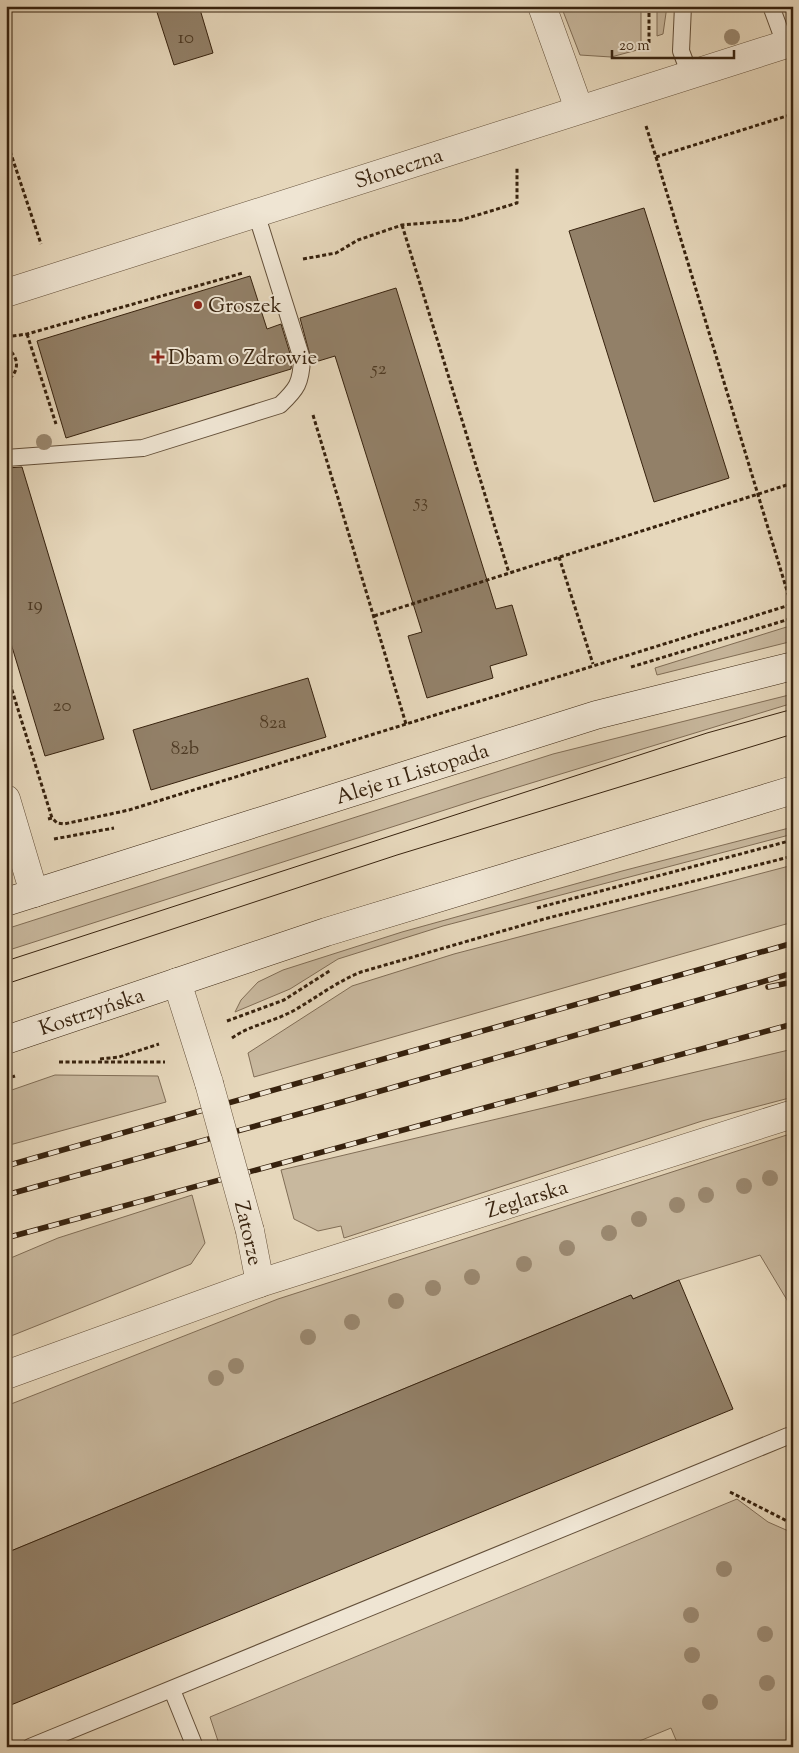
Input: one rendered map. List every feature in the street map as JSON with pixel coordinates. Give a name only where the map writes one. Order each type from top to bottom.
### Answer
[{"type":"street","points":[[542,6],[579,109]]},
{"type":"street","name":"Słoneczna","points":[[6,293],[789,43]]},
{"type":"street","name":"Aleje 11 Listopada","points":[[34,893],[596,715],[793,666]]},
{"type":"street","points":[[176,982],[326,932],[793,790]]},
{"type":"street","points":[[6,800],[34,893],[6,902]]},
{"type":"street","name":"Kostrzyńska","points":[[6,1040],[176,982]]},
{"type":"street","name":"Zatorze","points":[[6,1375],[260,1283],[250,1231],[209,1082],[176,982]]},
{"type":"street","name":"Żeglarska","points":[[260,1283],[793,1114]]},
{"type":"lane","points":[[683,6],[681,51],[690,75]]},
{"type":"lane","points":[[771,6],[789,43]]},
{"type":"lane","points":[[6,458],[143,448],[280,405],[296,390],[301,376],[302,358],[256,213]]},
{"type":"lane","points":[[30,1747],[788,1436]]},
{"type":"lane","points":[[172,1690],[195,1747]]},
{"type":"path","points":[[649,6],[649,33]]},
{"type":"path","points":[[656,157],[793,114]]},
{"type":"path","points":[[6,671],[52,818],[57,823],[64,824],[129,810],[593,664],[792,604],[646,125],[637,128]]},
{"type":"path","points":[[6,139],[41,245]]},
{"type":"path","points":[[6,381],[13,377],[17,365],[14,354],[6,346],[8,337],[27,334],[271,265],[336,253],[358,240],[402,225],[461,220],[517,203],[517,166]]},
{"type":"path","points":[[402,225],[509,573]]},
{"type":"path","points":[[27,334],[66,455]]},
{"type":"path","points":[[301,376],[406,724]]},
{"type":"path","points":[[374,616],[793,483]]},
{"type":"path","points":[[559,557],[593,664]]},
{"type":"path","points":[[15,828],[52,818]]},
{"type":"path","points":[[535,908],[793,840]]},
{"type":"path","points":[[87,1061],[119,1057],[197,1041],[227,1042],[240,1032],[292,1012],[345,978],[361,972],[535,922],[793,856]]},
{"type":"path","points":[[52,1064],[65,1061],[163,1062],[197,1041],[284,1000],[338,967]]},
{"type":"path","points":[[6,1079],[22,1074]]},
{"type":"path","points":[[696,1474],[793,1524]]},
{"type":"shaded area","points":[[561,6],[641,6],[641,49],[611,57],[580,55]]},
{"type":"shaded area","points":[[657,6],[667,6],[663,34],[657,36]]},
{"type":"shaded area","points":[[793,625],[793,641],[657,675],[655,668]]},
{"type":"shaded area","points":[[793,694],[793,703],[479,799],[6,951],[6,929],[553,754]]},
{"type":"shaded area","points":[[793,827],[793,834],[443,926],[338,959],[290,989],[235,1012],[241,1000],[258,982],[283,970],[402,932],[622,871]]},
{"type":"shaded area","points":[[793,865],[793,922],[254,1077],[248,1053],[352,986],[454,954]]},
{"type":"shaded area","points":[[793,1049],[793,1097],[702,1121],[344,1238],[341,1226],[318,1231],[294,1219],[281,1170]]},
{"type":"shaded area","points":[[55,1075],[158,1076],[166,1102],[6,1146],[6,1092]]},
{"type":"shaded area","points":[[793,1133],[793,1310],[760,1255],[679,1280],[633,1299],[631,1295],[6,1553],[6,1406],[278,1299]]},
{"type":"shaded area","points":[[192,1195],[205,1243],[191,1264],[6,1338],[6,1260],[58,1238]]},
{"type":"shaded area","points":[[737,1499],[768,1522],[793,1533],[793,1747],[679,1747],[671,1728],[625,1747],[220,1747],[210,1717]]},
{"type":"building","points":[[155,6],[199,6],[213,53],[174,65]]},
{"type":"building","points":[[644,208],[729,478],[654,502],[569,231]]},
{"type":"building","name":"Dbam o Zdrowie","points":[[250,276],[267,329],[281,324],[292,360],[291,369],[66,438],[37,341]]},
{"type":"building","points":[[396,288],[496,609],[512,605],[527,655],[490,666],[493,678],[427,698],[408,636],[422,632],[335,356],[312,363],[300,318]]},
{"type":"building","points":[[22,467],[104,739],[45,756],[6,627],[6,468]]},
{"type":"building","points":[[308,678],[326,737],[151,790],[133,730]]},
{"type":"building","points":[[679,1280],[733,1409],[6,1707],[6,1553],[631,1295],[633,1299]]},
{"type":"tram line","points":[[6,961],[707,733],[793,709]]},
{"type":"tram line","points":[[6,984],[397,855],[793,734]]},
{"type":"railway","points":[[6,1166],[793,943]]},
{"type":"railway","points":[[6,1195],[342,1102],[793,973]]},
{"type":"railway","points":[[768,987],[793,982]]},
{"type":"railway","points":[[6,1238],[793,1024]]},
{"type":"place","name":"Groszek","points":[[198,305]]},
{"type":"place","name":"Dbam o Zdrowie","points":[[158,357]]}]
